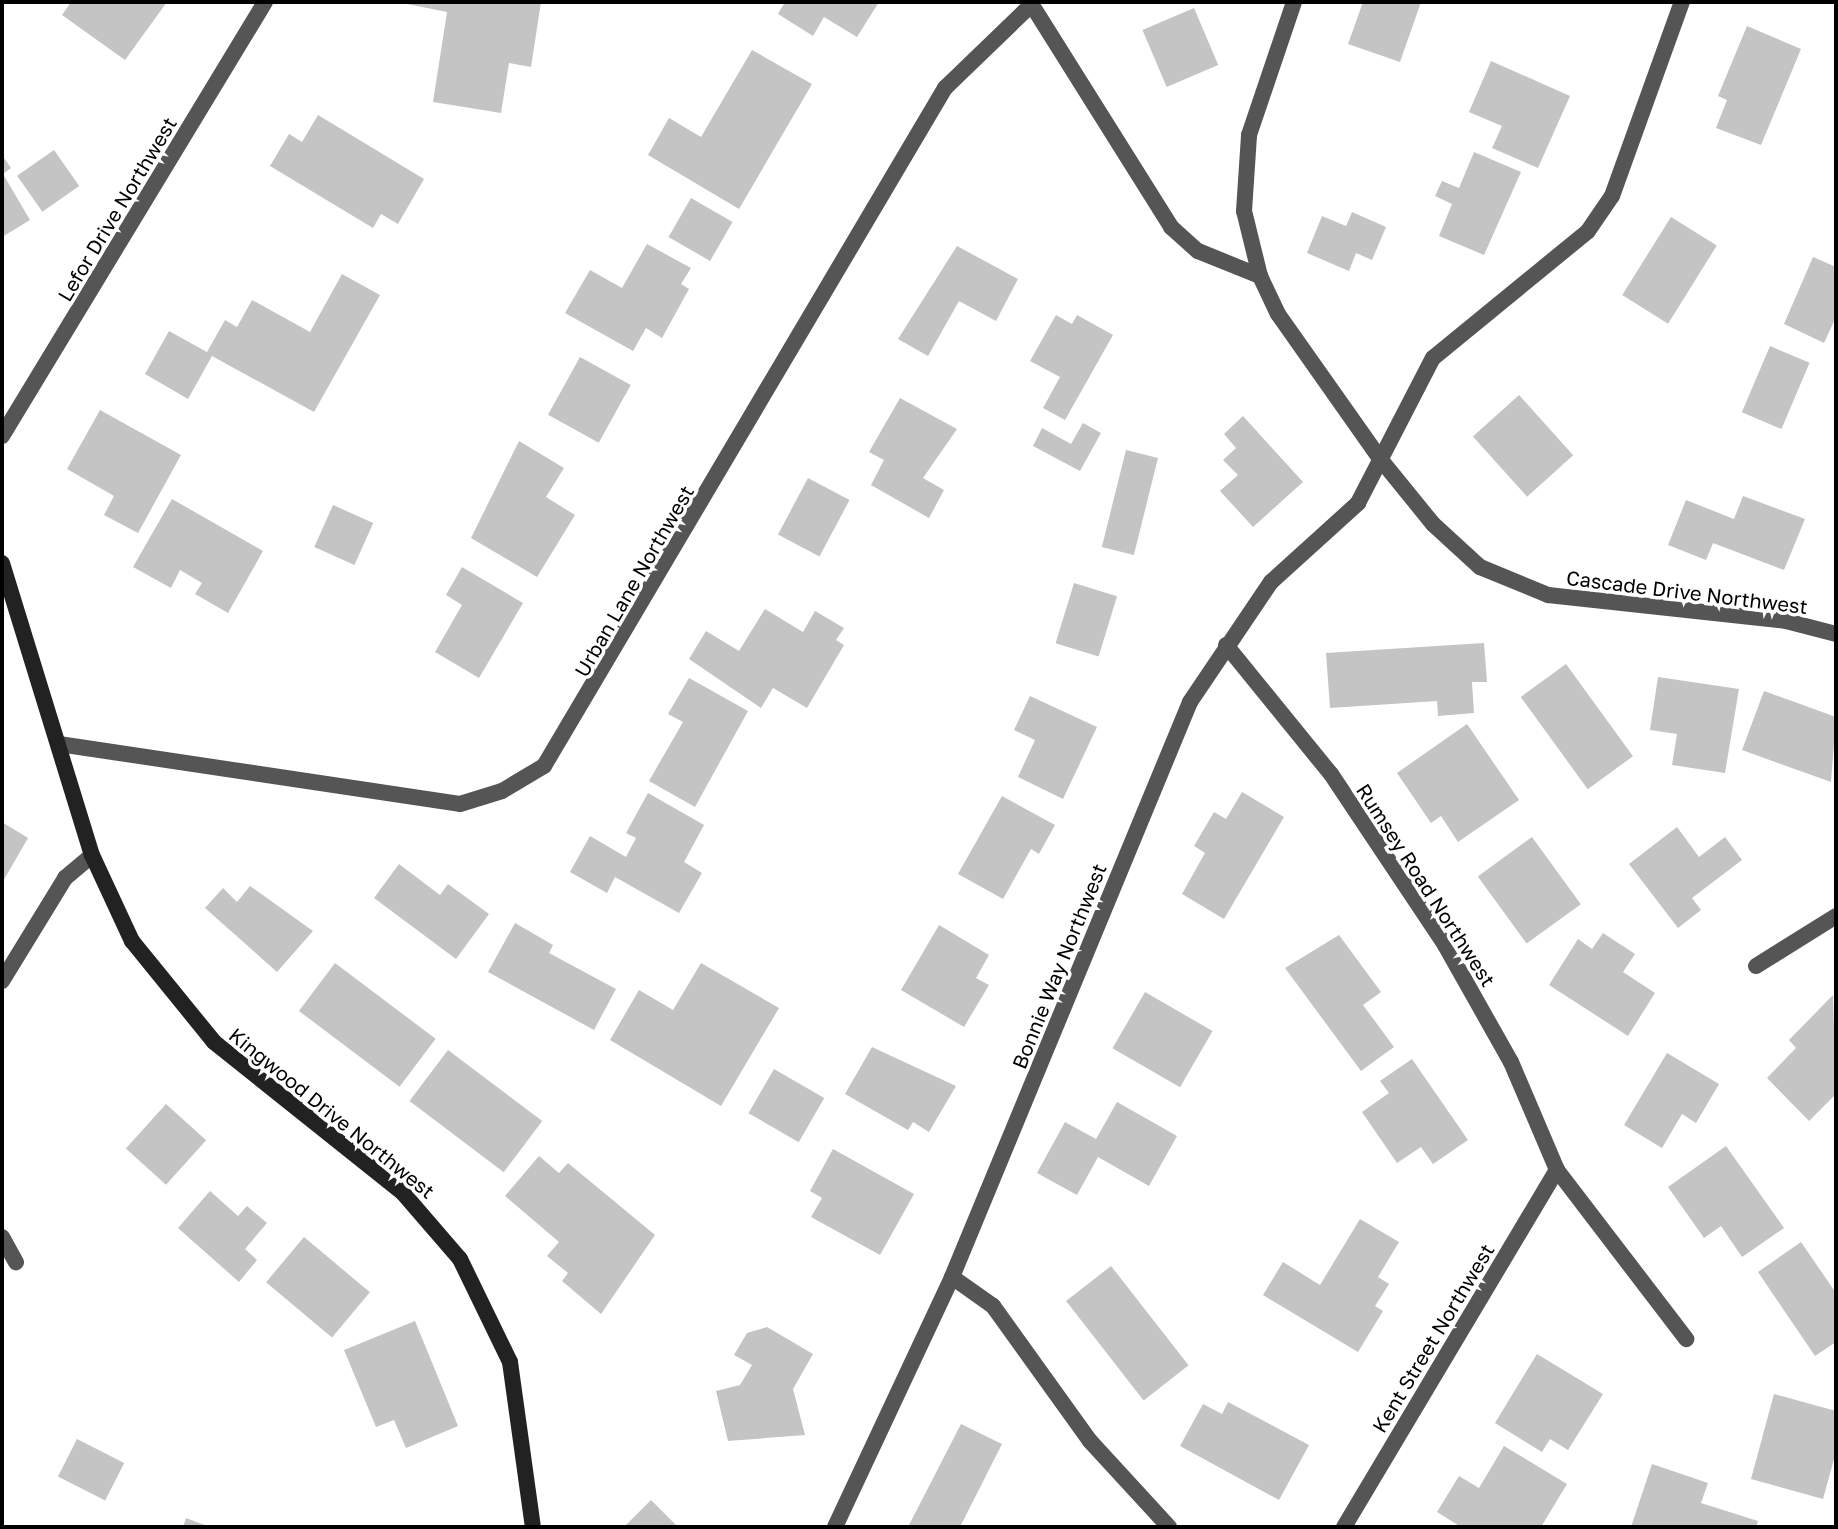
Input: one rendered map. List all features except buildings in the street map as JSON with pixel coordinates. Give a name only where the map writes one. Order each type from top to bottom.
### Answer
[{"type":"street","name":"Lefor Drive Northwest","points":[[2,436],[265,2]]},
{"type":"street","name":"Cascade Drive Northwest","points":[[1294,2],[1249,135],[1244,211],[1260,276],[1278,314],[1381,460],[1433,524],[1480,567],[1548,595],[1786,621],[1836,634]]},
{"type":"street","points":[[1381,460],[1433,358],[1588,231],[1612,196],[1682,2]]},
{"type":"street","points":[[1030,3],[1171,227],[1198,251],[1260,276]]},
{"type":"street","name":"Urban Lane Northwest","points":[[59,744],[460,804],[502,791],[544,766],[945,88],[1030,3]]},
{"type":"street","name":"Bonnie Way Northwest","points":[[835,1527],[952,1277],[1190,702],[1271,582],[1358,503],[1381,460]]},
{"type":"street","name":"Kingwood Drive Northwest","points":[[2,563],[92,855],[132,941],[179,1005],[245,1071],[403,1193],[460,1259],[510,1362],[533,1527]]},
{"type":"street","name":"Rumsey Road Northwest","points":[[1226,645],[1331,774],[1445,945],[1511,1062],[1557,1170],[1686,1339]]},
{"type":"street","points":[[2,981],[65,878],[92,855]]},
{"type":"street","points":[[1756,966],[1836,916]]},
{"type":"street","name":"Kent Street Northwest","points":[[1344,1527],[1557,1170]]},
{"type":"street","points":[[2,1237],[16,1262]]},
{"type":"street","points":[[952,1277],[993,1306],[1090,1441],[1169,1527]]}]
